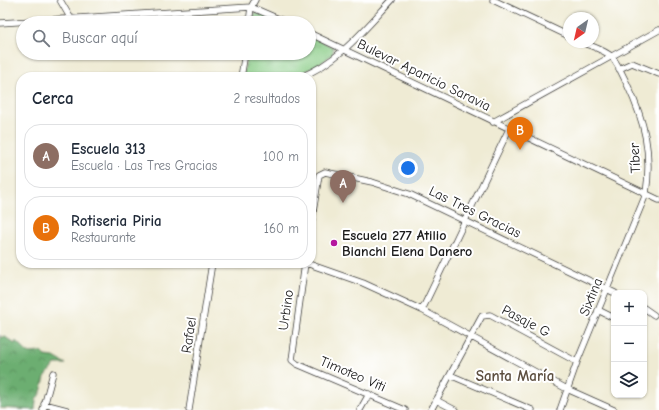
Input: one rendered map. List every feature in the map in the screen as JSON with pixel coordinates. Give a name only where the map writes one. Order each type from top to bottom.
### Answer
[{"type":"street","points":[[60,0],[69,16]]},
{"type":"street","points":[[250,16],[251,7],[256,0]]},
{"type":"street","points":[[309,72],[328,62],[343,50],[392,0]]},
{"type":"street","points":[[493,0],[563,33]]},
{"type":"street","points":[[116,16],[251,7],[272,16]]},
{"type":"street","points":[[0,23],[16,22]]},
{"type":"street","points":[[493,122],[659,30]]},
{"type":"street","name":"Bulevar Aparicio Saravia","points":[[316,36],[659,200]]},
{"type":"street","points":[[594,48],[611,57]]},
{"type":"street","name":"Tíber","points":[[611,57],[619,69],[638,107],[643,122],[649,155],[646,194]]},
{"type":"street","points":[[242,72],[244,60]]},
{"type":"street","points":[[619,69],[632,63],[659,74]]},
{"type":"street","points":[[422,310],[509,129]]},
{"type":"street","name":"Las Tres Gracias","points":[[316,193],[319,175],[325,172],[380,184],[409,194],[466,220],[611,291]]},
{"type":"street","name":"Sixtina","points":[[560,410],[577,362],[646,194]]},
{"type":"street","points":[[316,267],[363,283],[422,310],[567,389],[614,410]]},
{"type":"street","name":"Rafael","points":[[189,410],[211,268]]},
{"type":"street","name":"Urbino","points":[[292,360],[305,268]]},
{"type":"street","points":[[598,310],[611,316]]},
{"type":"street","points":[[647,310],[654,315]]},
{"type":"street","name":"Pasaje G","points":[[471,336],[482,316],[490,315],[577,362]]},
{"type":"street","points":[[431,410],[471,336]]},
{"type":"street","name":"Timoteo Viti","points":[[292,360],[297,364],[405,410]]},
{"type":"street","points":[[53,373],[43,407],[67,410]]},
{"type":"street","points":[[450,375],[532,410]]},
{"type":"street","points":[[360,410],[368,394]]},
{"type":"street","points":[[436,400],[455,410]]},
{"type":"green space","points":[[259,12],[268,16],[254,16],[254,14]]},
{"type":"green space","points":[[316,38],[333,47],[333,54],[317,66],[304,72],[244,72],[246,60],[316,60]]},
{"type":"green space","points":[[0,335],[1,338],[4,336],[15,344],[16,341],[28,353],[41,352],[45,356],[54,357],[66,364],[55,364],[45,377],[41,392],[36,400],[35,410],[0,408]]},
{"type":"place","name":"Rotiseria Piria","points":[[520,150]]},
{"type":"place","name":"Escuela 313","points":[[343,203]]},
{"type":"place","name":"Escuela 277 Atilio Bianchi Elena Danero","points":[[334,243]]},
{"type":"district","name":"Santa María","points":[[515,376]]}]
